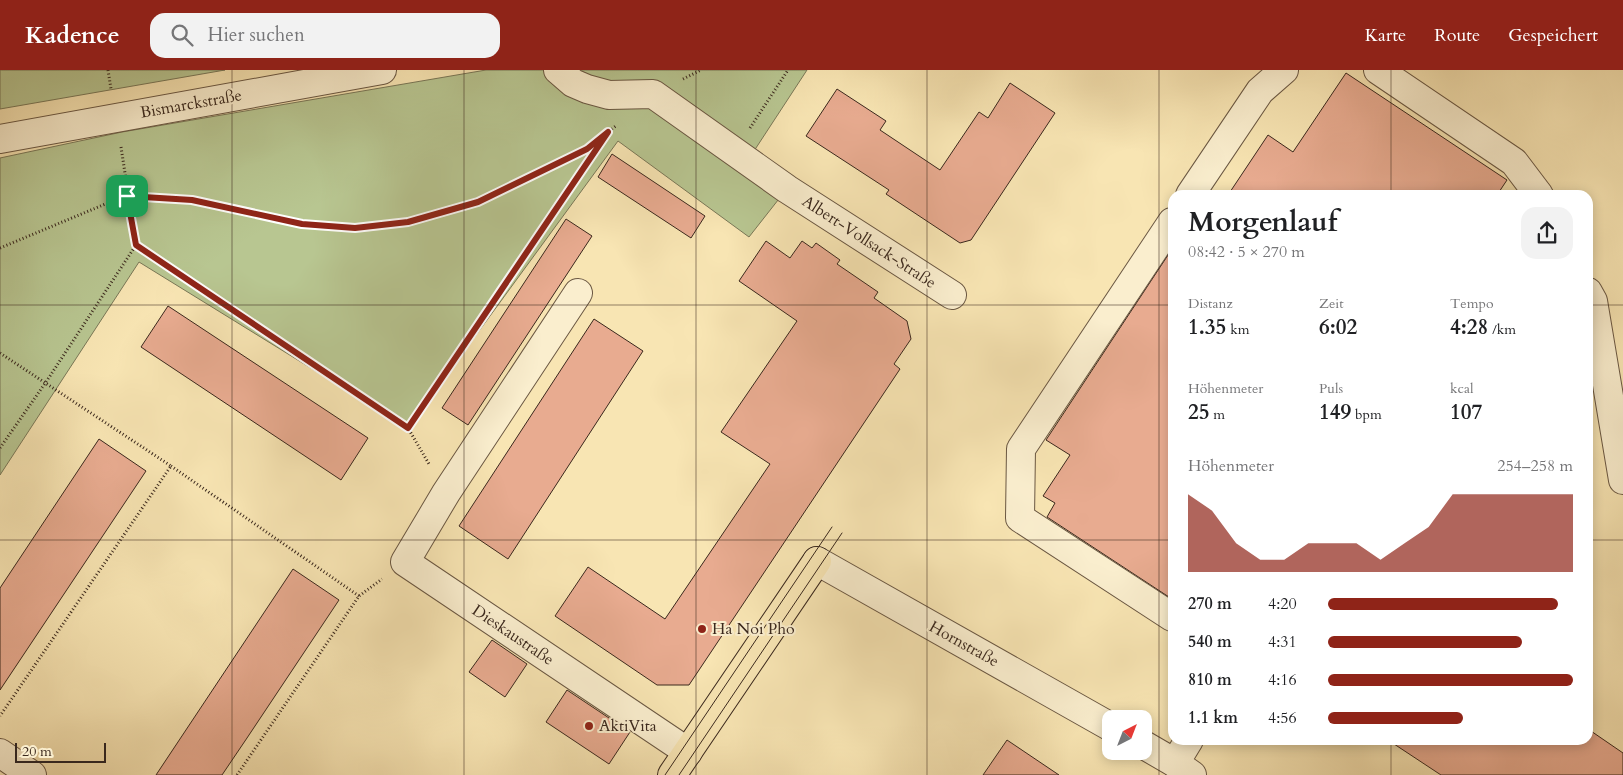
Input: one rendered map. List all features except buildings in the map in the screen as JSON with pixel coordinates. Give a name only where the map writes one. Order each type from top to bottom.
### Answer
[{"type":"main road","points":[[672,775],[817,561]]},
{"type":"street","name":"Bismarckstraße","points":[[0,139],[382,70]]},
{"type":"street","points":[[558,70],[573,82],[587,89],[609,94],[653,94]]},
{"type":"street","points":[[1193,190],[1260,91],[1284,70]]},
{"type":"street","points":[[1378,70],[1514,162],[1535,190]]},
{"type":"street","name":"Albert-Vollsack-Straße","points":[[653,94],[787,189],[952,295]]},
{"type":"street","points":[[1168,228],[1020,449],[1020,518],[1168,614]]},
{"type":"street","points":[[405,562],[446,493],[578,293]]},
{"type":"street","points":[[1593,301],[1623,480]]},
{"type":"street","name":"Hornstraße","points":[[817,561],[1102,722]]},
{"type":"street","name":"Dieskaustraße","points":[[405,562],[688,752]]},
{"type":"street","points":[[1152,750],[1183,769],[1189,745]]},
{"type":"street","points":[[0,753],[32,775]]},
{"type":"path","points":[[0,448],[136,245],[108,70]]},
{"type":"path","points":[[0,248],[127,196],[192,200],[302,224],[355,228],[408,222],[478,202],[587,149],[653,94],[701,70]]},
{"type":"path","points":[[734,151],[788,70]]},
{"type":"path","points":[[408,428],[608,132]]},
{"type":"path","points":[[136,245],[408,428],[446,493]]},
{"type":"path","points":[[0,352],[171,466],[359,596]]},
{"type":"path","points":[[0,716],[171,466]]},
{"type":"path","points":[[237,775],[359,596],[405,562]]},
{"type":"green space","points":[[0,70],[225,70],[0,109]]},
{"type":"green space","points":[[486,70],[807,70],[754,151],[793,181],[749,237],[618,141],[408,428],[139,262],[0,475],[0,158],[122,132]]},
{"type":"tram line","points":[[665,775],[832,527]]},
{"type":"tram line","points":[[679,775],[842,533]]},
{"type":"place","name":"Ha Noi Pho","points":[[702,629]]},
{"type":"place","name":"AktiVita","points":[[589,726]]},
{"type":"route","points":[[608,132],[408,428],[136,245],[127,196],[192,200],[302,224],[355,228],[408,222],[478,202],[587,149],[608,132]]}]
